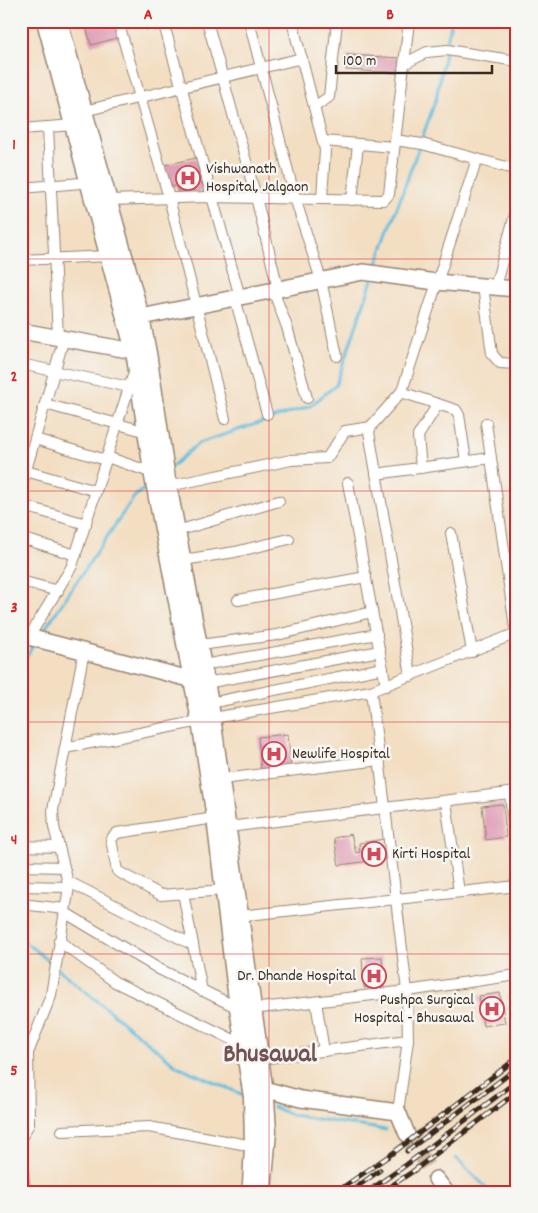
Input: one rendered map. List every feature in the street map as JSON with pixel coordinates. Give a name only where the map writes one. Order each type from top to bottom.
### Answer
[{"type":"main road","points":[[45,21],[74,125],[97,182],[109,200],[141,318],[140,356],[146,432],[177,531],[203,665],[199,681]]},
{"type":"main road","points":[[59,21],[84,111],[110,256],[140,356],[199,681],[222,779],[224,890],[245,1009],[260,1059],[258,1136],[251,1184],[248,1192]]},
{"type":"main road","points":[[208,714],[222,822],[239,916],[245,1009],[244,1045],[260,1095]]},
{"type":"main road","points":[[258,1136],[263,1192]]},
{"type":"street","points":[[118,21],[169,198],[198,306],[225,419]]},
{"type":"street","points":[[163,21],[183,87],[268,414]]},
{"type":"street","points":[[207,21],[256,197],[275,290],[307,398]]},
{"type":"street","points":[[249,21],[295,198],[321,280],[336,356]]},
{"type":"street","points":[[292,21],[323,141],[325,157],[322,199]]},
{"type":"street","points":[[314,107],[327,99],[329,94],[337,21]]},
{"type":"street","points":[[109,200],[256,197],[380,201],[387,197],[409,21]]},
{"type":"street","points":[[404,64],[432,50],[447,50],[517,61]]},
{"type":"street","points":[[84,111],[302,58]]},
{"type":"street","points":[[21,129],[74,125]]},
{"type":"street","points":[[21,487],[54,371],[61,338],[53,258],[48,127]]},
{"type":"street","points":[[323,141],[358,144],[408,142],[422,144],[517,170]]},
{"type":"street","points":[[352,200],[358,144]]},
{"type":"street","points":[[411,676],[376,474],[370,436],[371,427],[401,392],[477,159]]},
{"type":"street","points":[[21,188],[97,182]]},
{"type":"street","points":[[517,207],[489,287],[492,354],[500,363],[517,364]]},
{"type":"street","points":[[21,260],[110,256]]},
{"type":"street","points":[[141,318],[363,272],[392,274],[436,282],[517,289]]},
{"type":"street","points":[[21,331],[140,356],[69,573],[25,636],[199,681],[380,651]]},
{"type":"street","points":[[21,364],[129,387]]},
{"type":"street","points":[[401,392],[438,404],[458,413],[466,461]]},
{"type":"street","points":[[45,404],[146,432]]},
{"type":"street","points":[[421,468],[418,436],[438,404]]},
{"type":"street","points":[[208,714],[371,691],[516,634],[486,424]]},
{"type":"street","points":[[35,439],[107,459],[161,479],[291,460],[327,458],[345,430],[371,427]]},
{"type":"street","points":[[376,474],[490,458]]},
{"type":"street","points":[[26,471],[96,491]]},
{"type":"street","points":[[348,483],[386,686]]},
{"type":"street","points":[[177,531],[279,501]]},
{"type":"street","points":[[21,505],[86,524]]},
{"type":"street","points":[[451,533],[472,652]]},
{"type":"street","points":[[21,538],[76,555]]},
{"type":"street","points":[[183,560],[230,553],[289,539]]},
{"type":"street","points":[[238,600],[366,577]]},
{"type":"street","points":[[21,580],[58,591]]},
{"type":"street","points":[[199,645],[277,635],[372,612]]},
{"type":"street","points":[[203,665],[377,634]]},
{"type":"street","points":[[21,1138],[29,1124],[28,1053],[51,996],[69,885],[54,827],[53,810],[84,651]]},
{"type":"street","points":[[65,748],[208,714],[383,668]]},
{"type":"street","points":[[371,691],[387,809],[407,991],[408,1040],[398,1112],[407,1134]]},
{"type":"street","points":[[222,779],[380,760]]},
{"type":"street","points":[[224,890],[156,893],[121,874],[116,868],[112,836],[117,833],[222,822],[387,809],[514,793],[517,865]]},
{"type":"street","points":[[446,802],[458,892]]},
{"type":"street","points":[[21,846],[59,847]]},
{"type":"street","points":[[21,866],[64,867]]},
{"type":"street","points":[[21,886],[69,885],[193,945]]},
{"type":"street","points":[[239,916],[517,886]]},
{"type":"street","points":[[183,893],[202,991]]},
{"type":"street","points":[[21,904],[65,911],[159,969],[202,991],[245,1009],[407,991],[517,975]]},
{"type":"street","points":[[59,944],[115,982],[244,1045]]},
{"type":"street","points":[[316,1002],[324,1051]]},
{"type":"street","points":[[260,1059],[408,1040]]},
{"type":"street","points":[[260,1095],[398,1112]]},
{"type":"street","points":[[62,1131],[149,1127],[258,1136]]},
{"type":"street","points":[[21,1149],[25,1192]]},
{"type":"street","points":[[436,1179],[446,1192]]},
{"type":"building","points":[[105,21],[117,21],[121,37],[91,45],[86,26]]},
{"type":"building","points":[[347,55],[402,58],[401,73],[346,70]]},
{"type":"building","points":[[196,158],[202,185],[204,184],[206,191],[196,193],[195,190],[178,192],[176,186],[170,187],[165,165]]},
{"type":"building","points":[[509,253],[517,253],[517,286],[508,286]]},
{"type":"building","points":[[288,734],[291,768],[261,771],[258,737]]},
{"type":"building","points":[[503,804],[506,837],[486,840],[482,806]]},
{"type":"building","points":[[351,834],[356,853],[360,852],[359,843],[384,839],[387,859],[339,865],[334,838]]},
{"type":"building","points":[[382,957],[384,987],[364,988],[362,958]]},
{"type":"building","points":[[500,993],[505,1023],[483,1026],[479,996]]},
{"type":"waterway","points":[[375,269],[436,99],[451,21]]},
{"type":"waterway","points":[[171,467],[199,443],[310,406],[336,385],[373,277]]},
{"type":"waterway","points":[[40,636],[134,497],[149,485]]},
{"type":"waterway","points":[[21,665],[35,643]]},
{"type":"waterway","points":[[21,939],[54,965]]},
{"type":"waterway","points":[[58,969],[177,1066],[246,1096]]},
{"type":"waterway","points":[[273,1107],[292,1115],[386,1130]]},
{"type":"waterway","points":[[456,1158],[491,1192]]},
{"type":"tunnel","points":[[407,1134],[436,1179]]},
{"type":"railway","points":[[336,1192],[393,1153],[517,1058]]},
{"type":"railway","points":[[407,1151],[517,1068]]},
{"type":"railway","points":[[367,1192],[517,1081]]},
{"type":"railway","points":[[382,1192],[412,1172],[517,1092]]},
{"type":"railway","points":[[350,1192],[380,1170]]},
{"type":"place","name":"Vishwanath Hospital, Jalgaon","points":[[188,178]]},
{"type":"place","name":"Newlife Hospital","points":[[274,754]]},
{"type":"place","name":"Kirti Hospital","points":[[374,854]]},
{"type":"place","name":"Dr. Dhande Hospital","points":[[374,976]]},
{"type":"place","name":"Pushpa Surgical Hospital - Bhusawal","points":[[492,1009]]},
{"type":"district","name":"Bhusawal","points":[[270,1055]]}]
